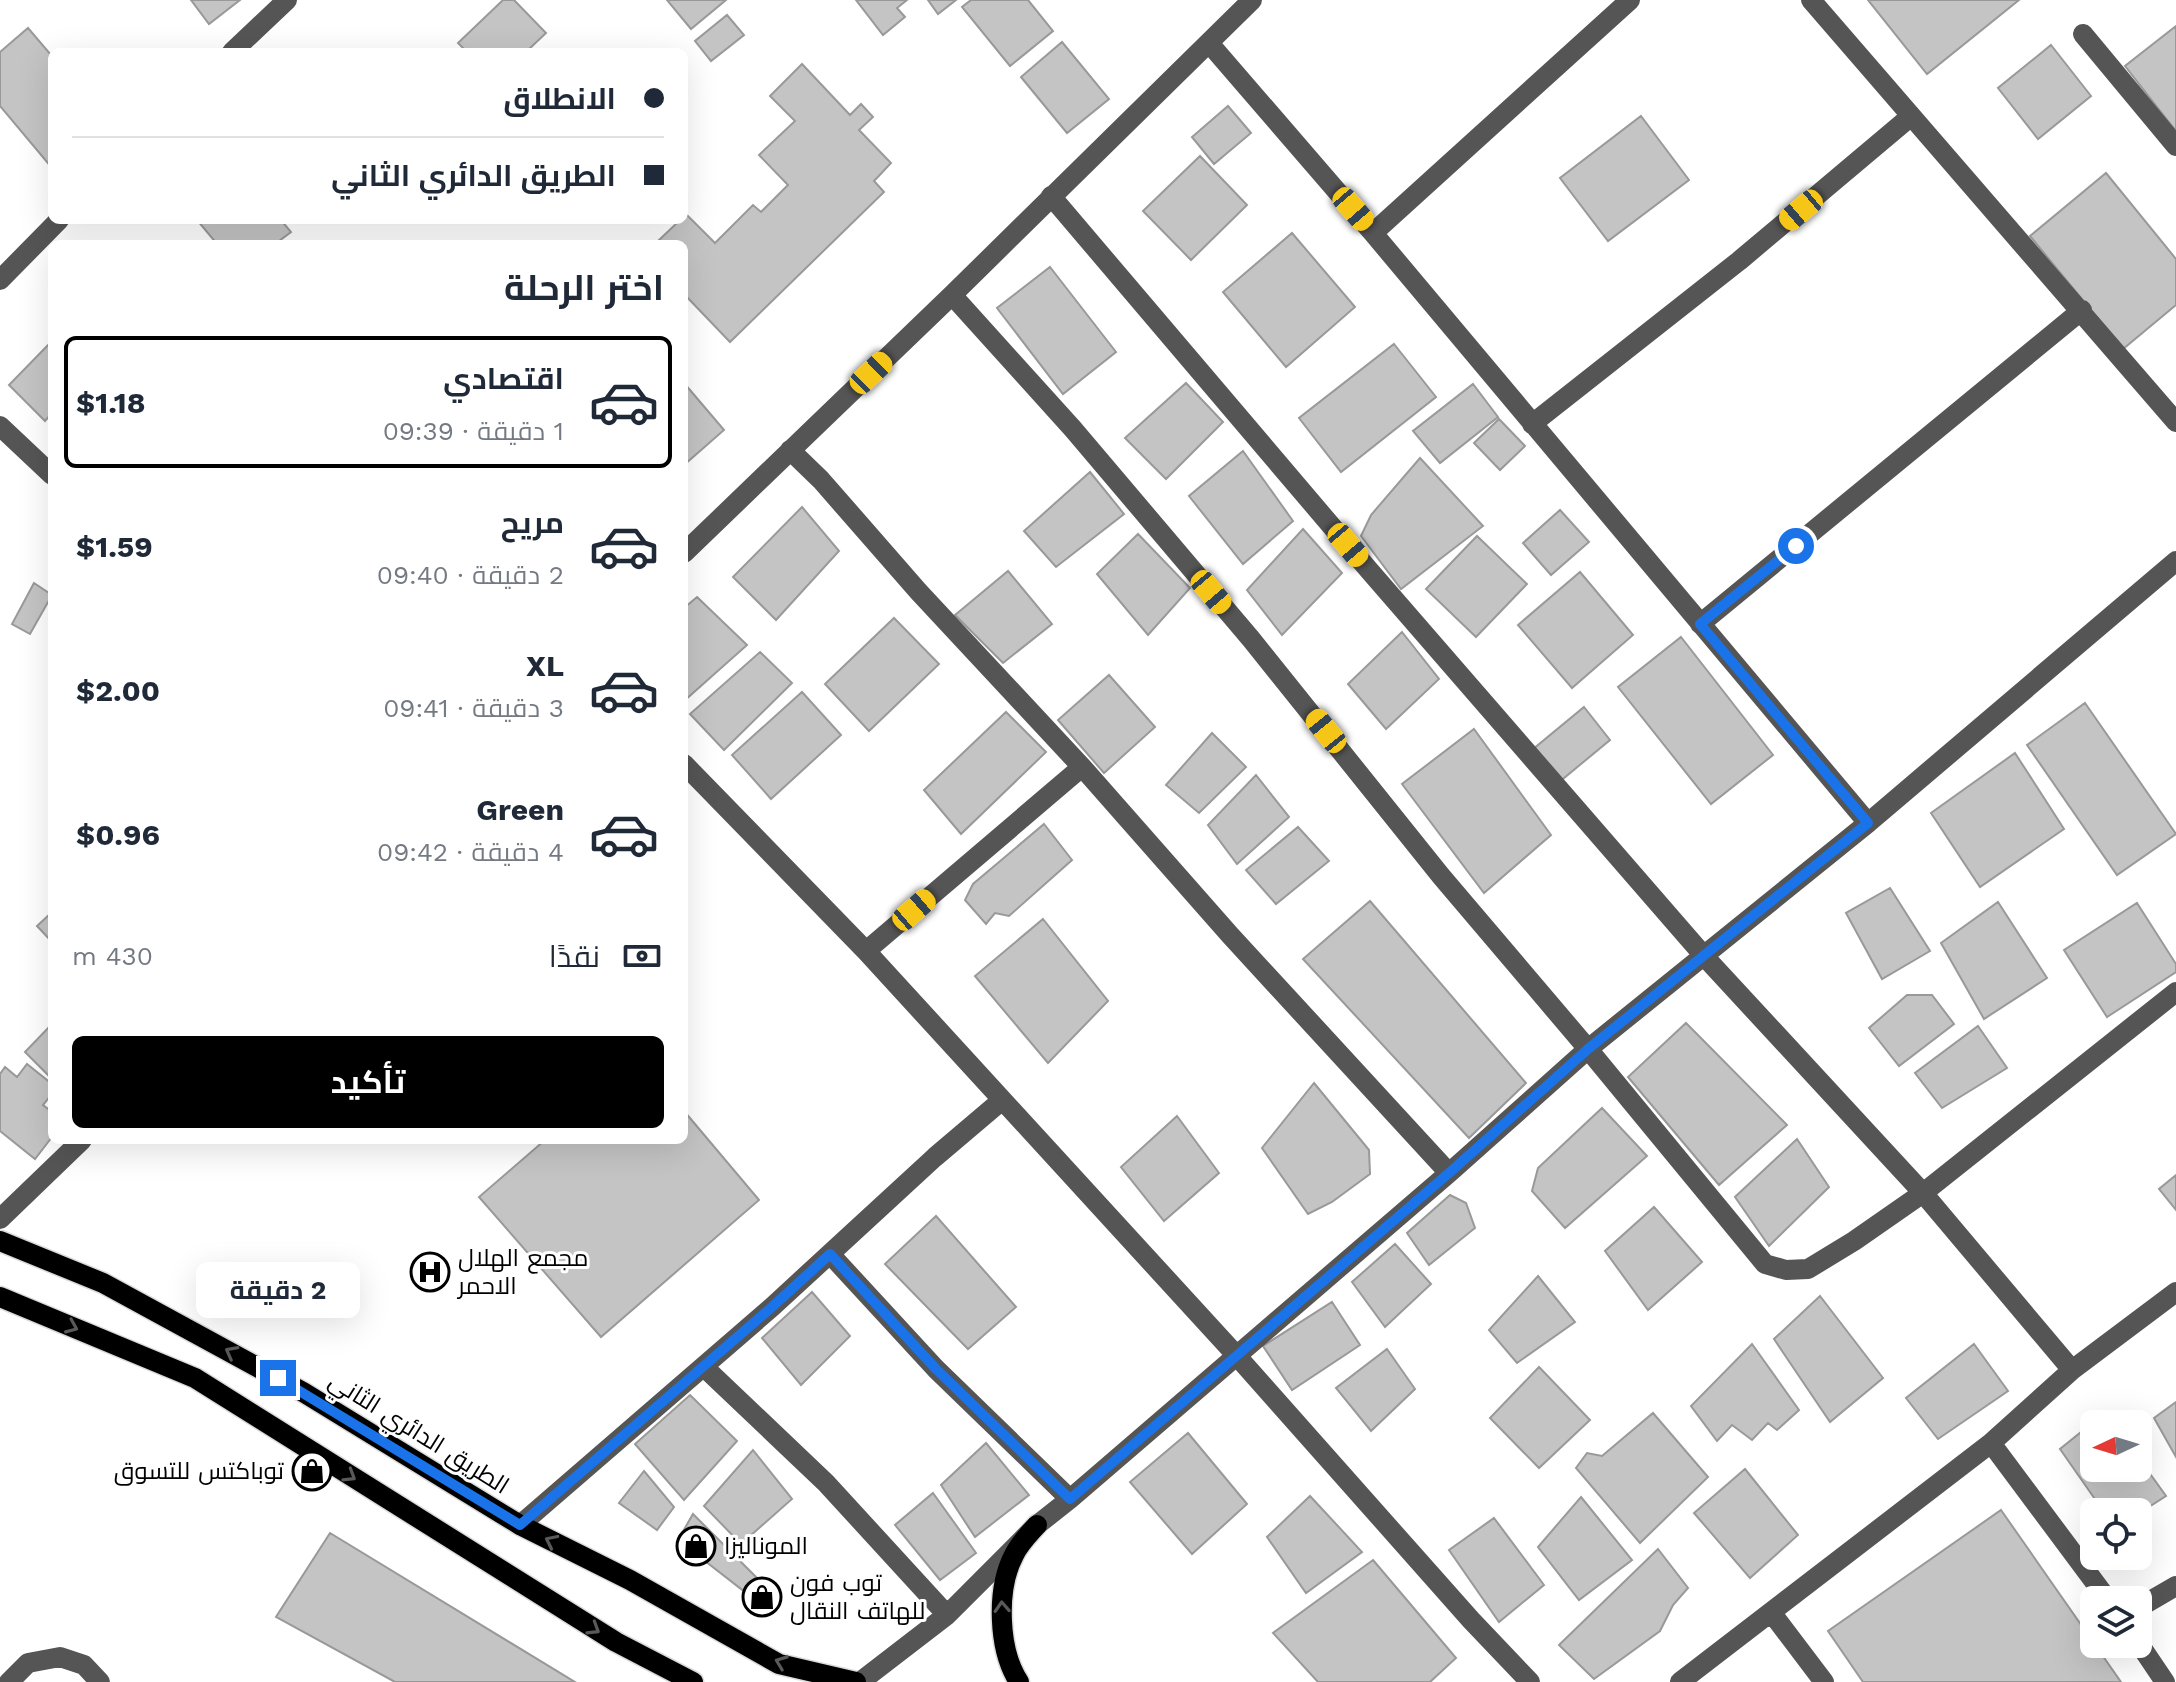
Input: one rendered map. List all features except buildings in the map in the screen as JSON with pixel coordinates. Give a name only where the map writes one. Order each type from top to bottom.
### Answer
[{"type":"main road","name":"الطريق الدائري الثاني","points":[[0,1241],[103,1283],[303,1392],[520,1525],[630,1580],[779,1664],[858,1682]]},
{"type":"main road","points":[[0,1297],[195,1378],[616,1642],[693,1682]]},
{"type":"main road","points":[[1019,1682],[1012,1672],[1006,1650],[1001,1594],[1014,1553],[1037,1525]]},
{"type":"street","points":[[236,48],[287,0]]},
{"type":"street","points":[[688,549],[1252,0]]},
{"type":"street","points":[[1373,233],[1630,0]]},
{"type":"street","points":[[1811,0],[2176,422]]},
{"type":"street","points":[[2083,34],[2176,146]]},
{"type":"street","points":[[1209,43],[1373,233],[1868,823]]},
{"type":"street","points":[[1532,424],[1739,261],[1910,117]]},
{"type":"street","points":[[1051,196],[1368,569],[1704,956],[1923,1193],[2072,1370]]},
{"type":"street","points":[[0,280],[55,224]]},
{"type":"street","points":[[952,295],[1073,429],[1251,639],[1441,876],[1765,1264],[1786,1270],[1808,1269],[1854,1241],[1923,1193],[2176,992]]},
{"type":"street","points":[[1700,624],[2082,310]]},
{"type":"street","points":[[0,426],[48,471]]},
{"type":"street","points":[[790,450],[821,480],[918,591],[1082,767],[1230,935],[1449,1173]]},
{"type":"street","points":[[858,1682],[947,1615],[1037,1525],[1449,1173],[1588,1049],[1868,823],[2176,561]]},
{"type":"street","points":[[866,951],[1082,767]]},
{"type":"street","points":[[688,768],[866,951],[1530,1682]]},
{"type":"street","points":[[520,1525],[704,1367],[1001,1101]]},
{"type":"street","points":[[0,1219],[78,1144]]},
{"type":"street","points":[[830,1254],[936,1369],[1070,1499]]},
{"type":"street","points":[[1680,1682],[1991,1443],[2072,1370],[2176,1292]]},
{"type":"street","points":[[704,1367],[826,1483],[947,1615]]},
{"type":"street","points":[[1991,1443],[2098,1586]]},
{"type":"street","points":[[2152,1600],[2176,1586]]},
{"type":"street","points":[[1771,1612],[1824,1682]]},
{"type":"street","points":[[9,1682],[28,1663],[60,1657],[84,1665],[100,1682]]},
{"type":"street","points":[[2149,1658],[2165,1682]]},
{"type":"place","name":"مجمع الهلال الاحمر","points":[[430,1272]]},
{"type":"place","name":"توباكتس للتسوق","points":[[312,1471]]},
{"type":"place","name":"الموناليزا","points":[[696,1546]]},
{"type":"place","name":"توب فون للهاتف النقال","points":[[762,1597]]},
{"type":"route","points":[[278,1378],[520,1525],[830,1254],[936,1369],[1070,1499],[1449,1173],[1588,1049],[1868,823],[1700,624],[1796,546]]}]
